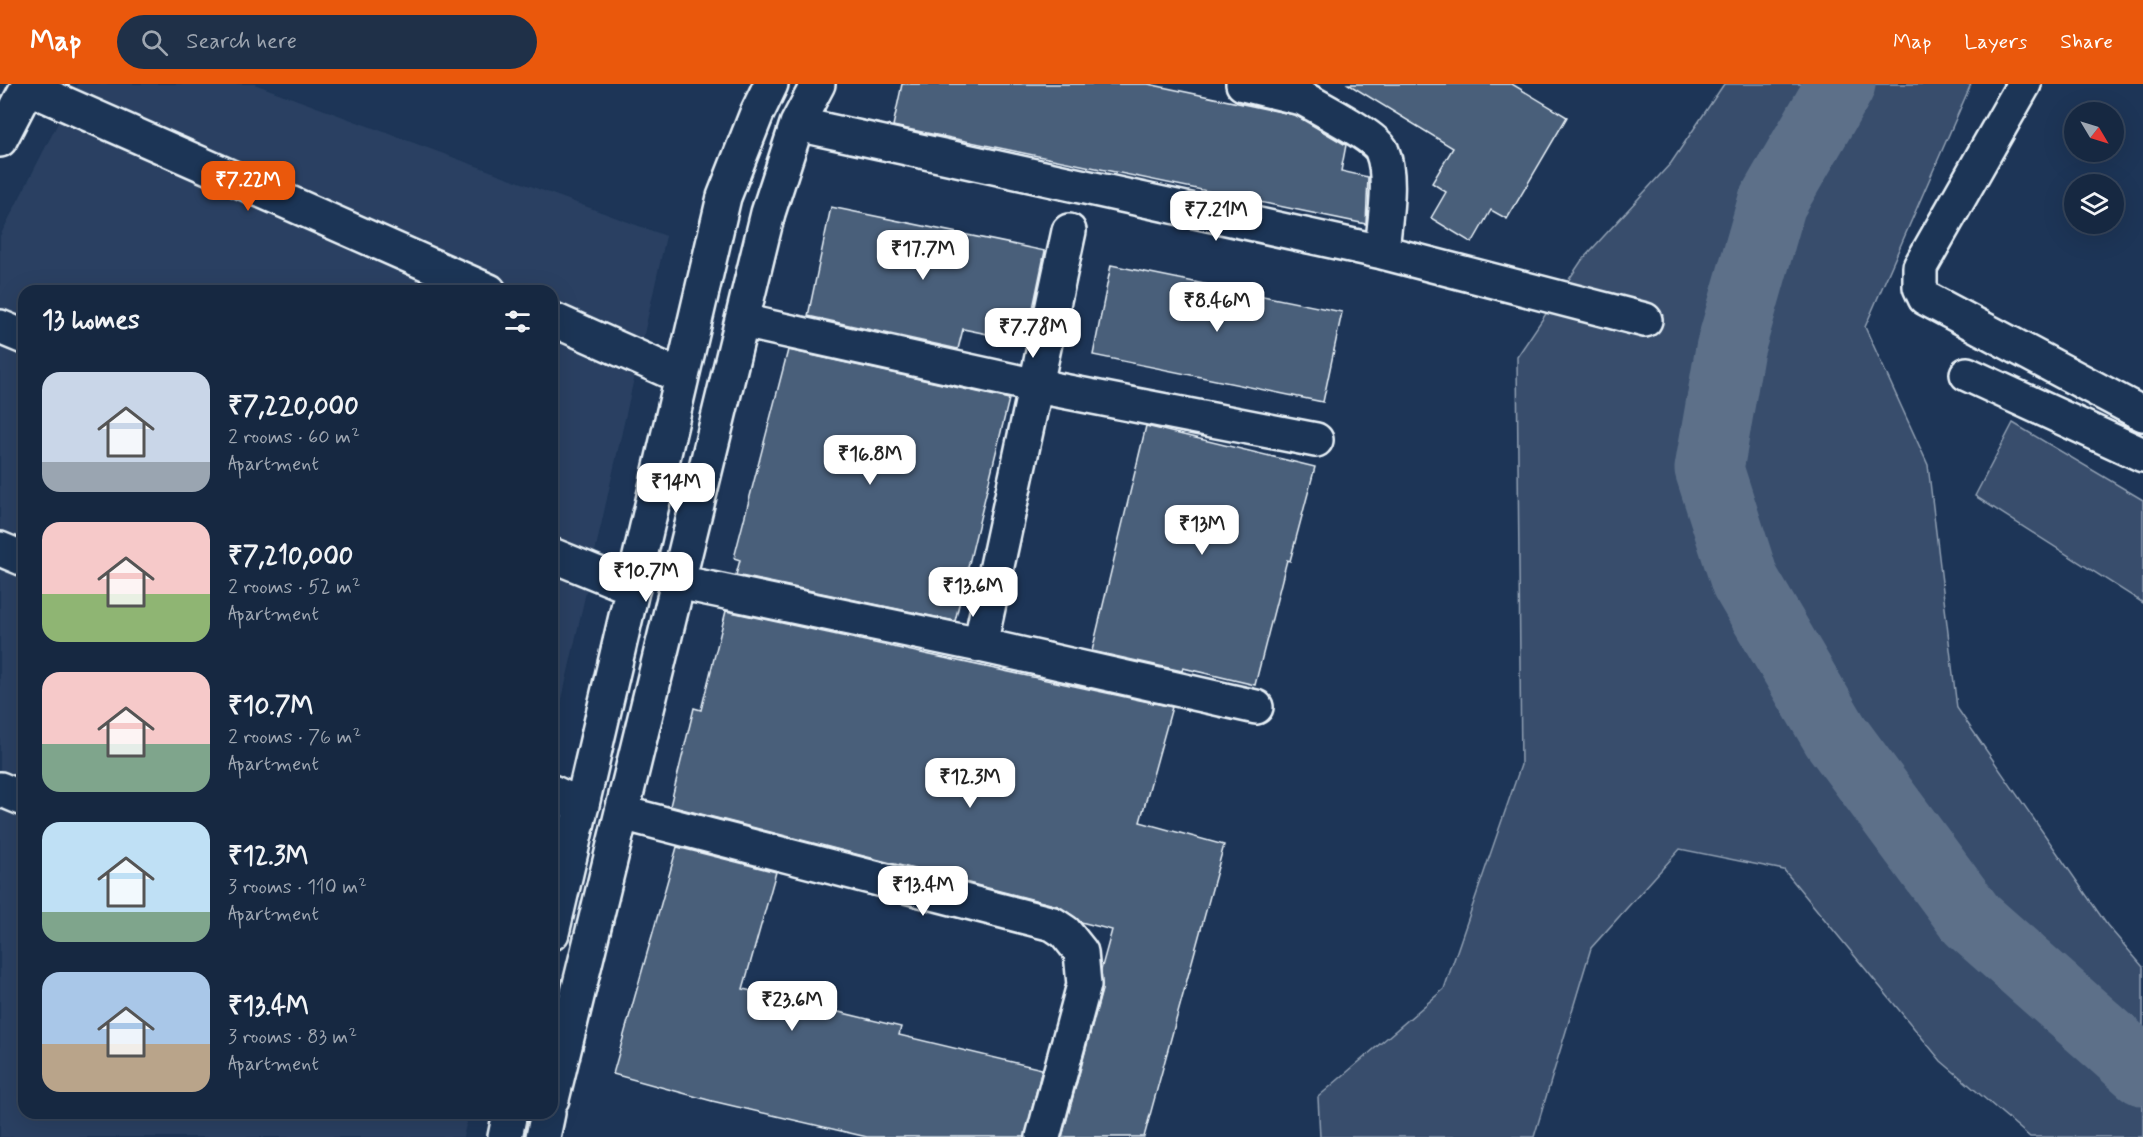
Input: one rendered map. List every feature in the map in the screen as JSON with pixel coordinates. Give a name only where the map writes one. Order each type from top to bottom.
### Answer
[{"type":"street","points":[[558,908],[724,197],[744,144],[771,84]]},
{"type":"street","points":[[558,1074],[768,213],[796,124],[818,84]]},
{"type":"street","points":[[1243,84],[1288,91],[1361,133],[1381,148],[1387,171],[1382,252]]},
{"type":"street","points":[[2024,84],[1920,267],[1920,287],[1924,298],[2143,414]]},
{"type":"street","points":[[0,140],[28,85],[476,285]]},
{"type":"street","points":[[796,124],[1382,252],[1645,320]]},
{"type":"street","points":[[744,144],[784,162]]},
{"type":"street","points":[[980,645],[1069,231]]},
{"type":"street","points":[[742,321],[1037,386],[1316,440]]},
{"type":"street","points":[[558,322],[682,377]]},
{"type":"street","points":[[0,327],[18,334]]},
{"type":"street","points":[[1967,374],[2143,455]]},
{"type":"street","points":[[0,549],[18,556]]},
{"type":"street","points":[[558,557],[633,588]]},
{"type":"street","points":[[678,582],[980,645],[1256,707]]},
{"type":"street","points":[[0,789],[18,796]]},
{"type":"street","points":[[558,795],[582,806]]},
{"type":"street","points":[[622,813],[1053,924],[1065,932],[1081,952],[1084,985],[1043,1137]]},
{"type":"street","points":[[505,1137],[509,1119]]},
{"type":"street","points":[[543,1137],[547,1119]]},
{"type":"shaded area","points":[[78,84],[254,84],[666,236],[558,716],[558,285],[18,285],[18,1119],[468,1119],[463,1137],[0,1137],[0,236]]},
{"type":"shaded area","points":[[1724,84],[1971,84],[1865,327],[1928,465],[1957,708],[2107,925],[2143,967],[2143,1137],[2030,1137],[1941,1061],[1784,870],[1680,849],[1591,948],[1534,1137],[1320,1137],[1318,1097],[1444,989],[1521,765],[1517,357],[1582,260],[1671,163]]},
{"type":"shaded area","points":[[2013,423],[2143,500],[2143,603],[1975,496]]},
{"type":"building","points":[[902,84],[1148,84],[1295,115],[1346,145],[1341,171],[1368,177],[1366,224],[893,126]]},
{"type":"building","points":[[1348,84],[1512,84],[1567,117],[1507,219],[1491,210],[1472,243],[1431,218],[1446,192],[1432,183],[1453,148]]},
{"type":"building","points":[[831,207],[1045,251],[1026,342],[963,329],[958,349],[808,316]]},
{"type":"building","points":[[1111,265],[1342,312],[1323,402],[1093,355]]},
{"type":"building","points":[[788,350],[1009,399],[955,621],[736,575],[740,560],[734,558]]},
{"type":"building","points":[[1146,426],[1315,467],[1290,561],[1287,560],[1255,685],[1183,668],[1182,671],[1092,651]]},
{"type":"building","points":[[726,611],[1172,707],[1140,822],[1224,845],[1144,1137],[1062,1137],[1102,990],[1101,970],[1112,930],[1081,922],[1058,906],[670,806],[694,708],[701,710]]},
{"type":"building","points":[[677,847],[776,872],[743,989],[901,1027],[899,1035],[1042,1069],[1025,1137],[867,1137],[712,1101],[613,1074]]},
{"type":"waterway","points":[[1841,84],[1772,203],[1730,349],[1709,469],[1745,581],[1836,736],[1972,920],[2143,1071]]}]
